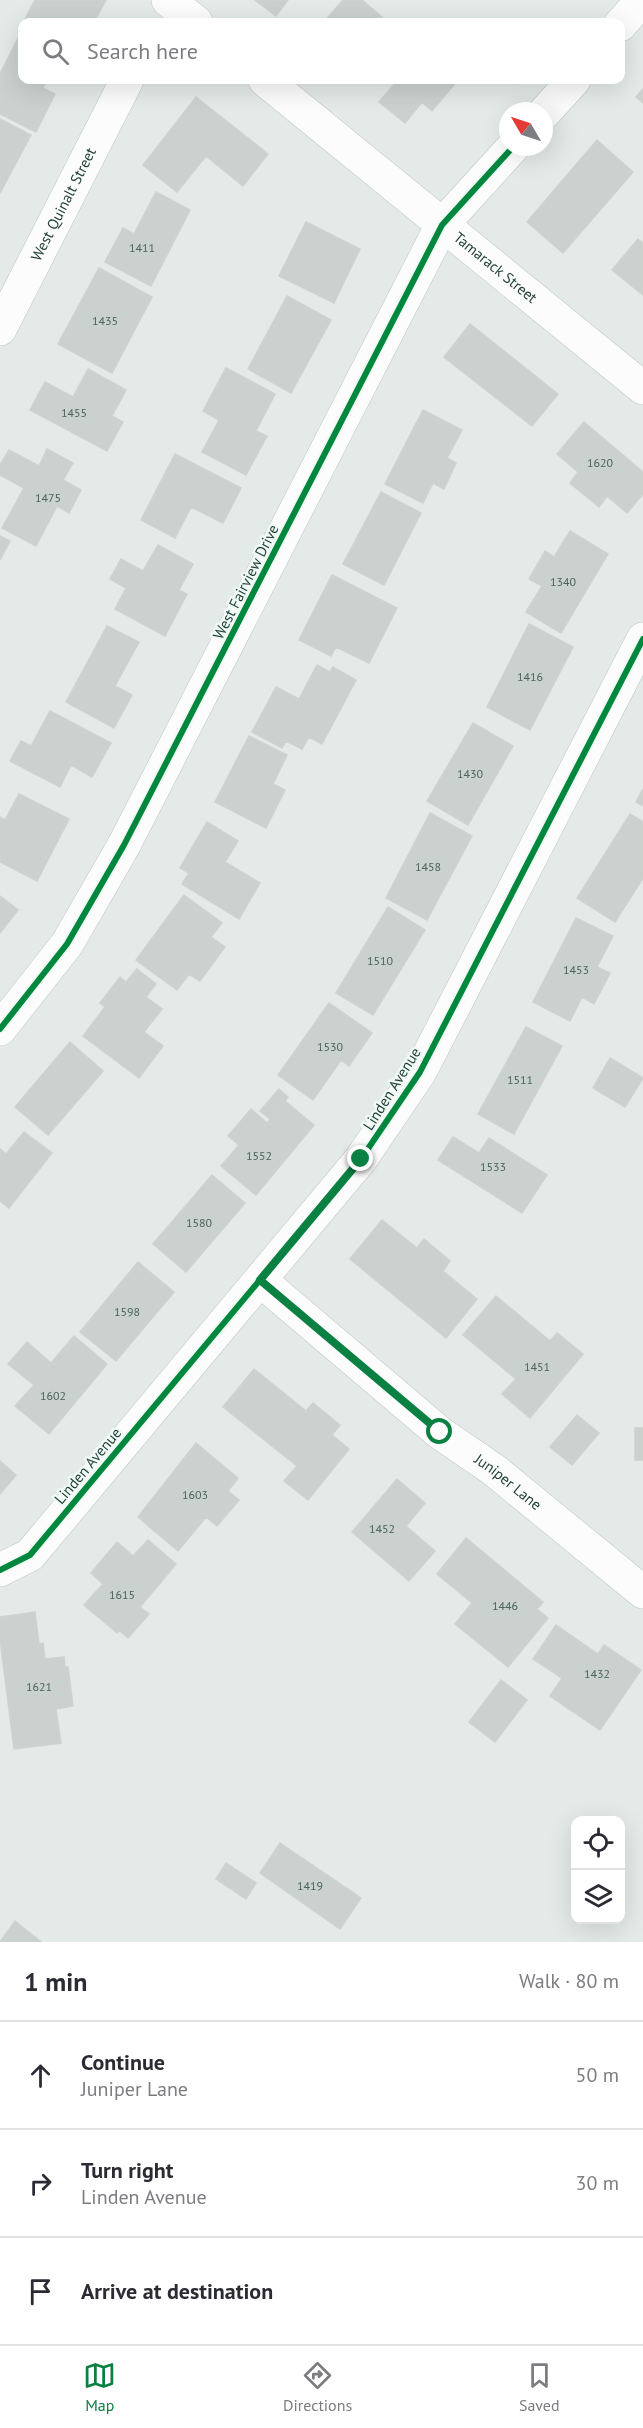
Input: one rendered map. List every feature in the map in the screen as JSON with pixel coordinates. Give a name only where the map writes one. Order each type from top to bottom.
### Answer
[{"type":"street","points":[[158,18],[168,0],[191,18]]},
{"type":"street","points":[[625,20],[642,0]]},
{"type":"street","name":"West Quinalt Street","points":[[0,329],[125,84]]},
{"type":"street","name":"Tamarack Street","points":[[270,84],[643,388]]},
{"type":"street","points":[[553,103],[570,84]]},
{"type":"street","name":"West Fairview Drive","points":[[0,1029],[67,944],[124,845],[442,225],[505,156]]},
{"type":"street","name":"Linden Avenue","points":[[0,1570],[30,1555],[361,1159],[420,1072],[643,639]]},
{"type":"street","name":"Juniper Lane","points":[[260,1280],[440,1432],[494,1470],[643,1592]]},
{"type":"building","points":[[35,0],[106,0],[96,18],[26,18]]},
{"type":"building","points":[[255,0],[288,0],[276,16]]},
{"type":"building","points":[[343,0],[362,0],[382,17],[381,18],[327,18]]},
{"type":"building","points":[[18,38],[18,84],[45,84],[43,88],[55,94],[36,132],[0,114],[0,74]]},
{"type":"building","points":[[395,84],[455,84],[432,111],[422,102],[405,123],[379,102]]},
{"type":"building","points":[[643,89],[643,103],[636,97]]},
{"type":"building","points":[[196,97],[268,154],[243,186],[206,156],[177,192],[143,165]]},
{"type":"building","points":[[0,119],[31,135],[0,193]]},
{"type":"building","points":[[597,140],[633,172],[563,253],[527,222]]},
{"type":"building","points":[[156,192],[190,210],[151,286],[105,262],[123,228],[134,234]]},
{"type":"building","points":[[306,222],[360,249],[334,303],[279,276]]},
{"type":"building","points":[[638,239],[643,243],[643,295],[612,270]]},
{"type":"building","points":[[99,268],[152,297],[112,373],[58,344]]},
{"type":"building","points":[[287,296],[331,320],[291,393],[248,369]]},
{"type":"building","points":[[470,324],[558,394],[532,426],[444,357]]},
{"type":"building","points":[[226,368],[275,394],[256,431],[267,436],[246,475],[202,452],[219,420],[203,411]]},
{"type":"building","points":[[88,369],[126,390],[112,416],[123,422],[107,451],[30,410],[45,382],[73,397]]},
{"type":"building","points":[[423,410],[462,430],[447,458],[456,463],[444,489],[433,483],[423,503],[385,484]]},
{"type":"building","points":[[584,422],[643,472],[643,494],[627,513],[607,496],[599,507],[570,483],[578,472],[557,454]]},
{"type":"building","points":[[47,449],[73,463],[63,480],[81,490],[69,513],[57,506],[36,546],[2,528],[24,488],[0,475],[0,465],[9,450],[39,466]]},
{"type":"building","points":[[175,454],[241,488],[223,523],[191,507],[175,538],[141,520]]},
{"type":"building","points":[[381,492],[421,513],[384,585],[343,564]]},
{"type":"building","points":[[570,531],[608,554],[561,633],[526,612],[542,586],[529,579],[545,551],[554,557]]},
{"type":"building","points":[[0,536],[10,541],[0,560]]},
{"type":"building","points":[[158,545],[193,564],[179,590],[187,594],[165,636],[115,609],[126,588],[110,579],[121,559],[143,571]]},
{"type":"building","points":[[332,575],[397,608],[369,663],[336,647],[331,656],[299,640]]},
{"type":"building","points":[[529,624],[573,647],[530,730],[487,707]]},
{"type":"building","points":[[107,626],[139,642],[115,686],[132,695],[114,728],[66,702]]},
{"type":"building","points":[[317,665],[330,672],[333,667],[356,680],[322,744],[309,737],[302,749],[286,741],[282,748],[252,732],[276,687],[299,699]]},
{"type":"building","points":[[50,711],[111,743],[92,777],[71,765],[60,787],[10,761],[21,741],[31,746]]},
{"type":"building","points":[[473,723],[513,746],[468,825],[427,801]]},
{"type":"building","points":[[249,736],[287,755],[273,784],[285,790],[266,828],[215,802]]},
{"type":"building","points":[[643,789],[643,806],[636,802]]},
{"type":"building","points":[[19,794],[69,819],[37,881],[0,862],[0,817],[5,820]]},
{"type":"building","points":[[430,813],[472,836],[427,920],[386,898]]},
{"type":"building","points":[[630,814],[643,822],[643,878],[615,922],[577,898]]},
{"type":"building","points":[[207,822],[238,841],[225,862],[260,883],[239,919],[182,884],[189,873],[180,868]]},
{"type":"building","points":[[184,895],[222,923],[211,937],[225,947],[200,981],[189,974],[177,990],[136,960]]},
{"type":"building","points":[[0,896],[18,910],[0,933]]},
{"type":"building","points":[[388,907],[425,930],[373,1015],[336,993]]},
{"type":"building","points":[[576,918],[613,936],[597,967],[610,973],[594,1004],[582,997],[570,1021],[533,1002]]},
{"type":"building","points":[[137,969],[156,984],[146,997],[162,1009],[144,1032],[163,1046],[139,1078],[83,1036],[105,1007],[100,1003],[120,977],[126,982]]},
{"type":"building","points":[[329,1003],[372,1033],[349,1066],[341,1060],[313,1100],[278,1075]]},
{"type":"building","points":[[526,1027],[562,1046],[514,1134],[478,1114]]},
{"type":"building","points":[[70,1042],[103,1071],[48,1135],[15,1107]]},
{"type":"building","points":[[610,1058],[643,1078],[625,1107],[593,1088]]},
{"type":"building","points":[[279,1089],[288,1097],[270,1119],[260,1111]]},
{"type":"building","points":[[285,1101],[314,1125],[256,1195],[221,1166],[239,1145],[228,1136],[251,1109],[267,1123]]},
{"type":"building","points":[[24,1132],[52,1153],[9,1208],[0,1201],[0,1149],[6,1154]]},
{"type":"building","points":[[453,1137],[479,1153],[489,1138],[547,1175],[522,1213],[438,1160]]},
{"type":"building","points":[[212,1175],[245,1203],[186,1272],[153,1244]]},
{"type":"building","points":[[382,1220],[417,1248],[424,1239],[450,1261],[443,1271],[477,1299],[446,1338],[350,1259]]},
{"type":"building","points":[[138,1262],[174,1292],[116,1361],[80,1332]]},
{"type":"building","points":[[496,1296],[550,1341],[557,1333],[583,1354],[530,1418],[502,1394],[516,1379],[463,1335]]},
{"type":"building","points":[[74,1336],[107,1364],[49,1434],[15,1406],[34,1385],[8,1364],[27,1342],[51,1363]]},
{"type":"building","points":[[254,1369],[306,1411],[313,1403],[340,1425],[332,1435],[349,1449],[308,1500],[284,1481],[297,1466],[223,1407]]},
{"type":"building","points":[[577,1415],[599,1433],[572,1465],[550,1447]]},
{"type":"building","points":[[635,1428],[643,1428],[643,1460],[635,1460]]},
{"type":"building","points":[[196,1443],[238,1478],[228,1491],[239,1500],[217,1526],[206,1517],[178,1551],[138,1517]]},
{"type":"building","points":[[0,1461],[16,1475],[0,1494]]},
{"type":"building","points":[[397,1479],[425,1503],[406,1526],[435,1551],[409,1581],[352,1532]]},
{"type":"building","points":[[466,1538],[543,1602],[537,1609],[548,1618],[508,1667],[455,1624],[472,1603],[437,1574]]},
{"type":"building","points":[[148,1540],[176,1564],[140,1607],[149,1614],[128,1638],[119,1630],[117,1633],[84,1605],[103,1584],[91,1573],[117,1542],[133,1556]]},
{"type":"building","points":[[35,1612],[39,1644],[43,1643],[45,1659],[64,1657],[65,1667],[68,1667],[73,1706],[56,1709],[61,1743],[14,1749],[0,1639],[0,1617]]},
{"type":"building","points":[[556,1625],[598,1654],[604,1645],[641,1670],[600,1730],[550,1696],[562,1678],[533,1659]]},
{"type":"building","points":[[501,1680],[527,1700],[495,1742],[469,1722]]},
{"type":"building","points":[[280,1843],[361,1898],[340,1929],[260,1873]]},
{"type":"building","points":[[226,1863],[256,1883],[246,1899],[216,1879]]},
{"type":"building","points":[[15,1921],[41,1942],[0,1942]]},
{"type":"cycle path","points":[[0,1029],[67,944],[124,845],[442,225],[505,156]]},
{"type":"cycle path","points":[[0,1570],[30,1555],[361,1159],[420,1072],[643,639]]},
{"type":"route","points":[[361,1159],[260,1280],[440,1432]]}]
